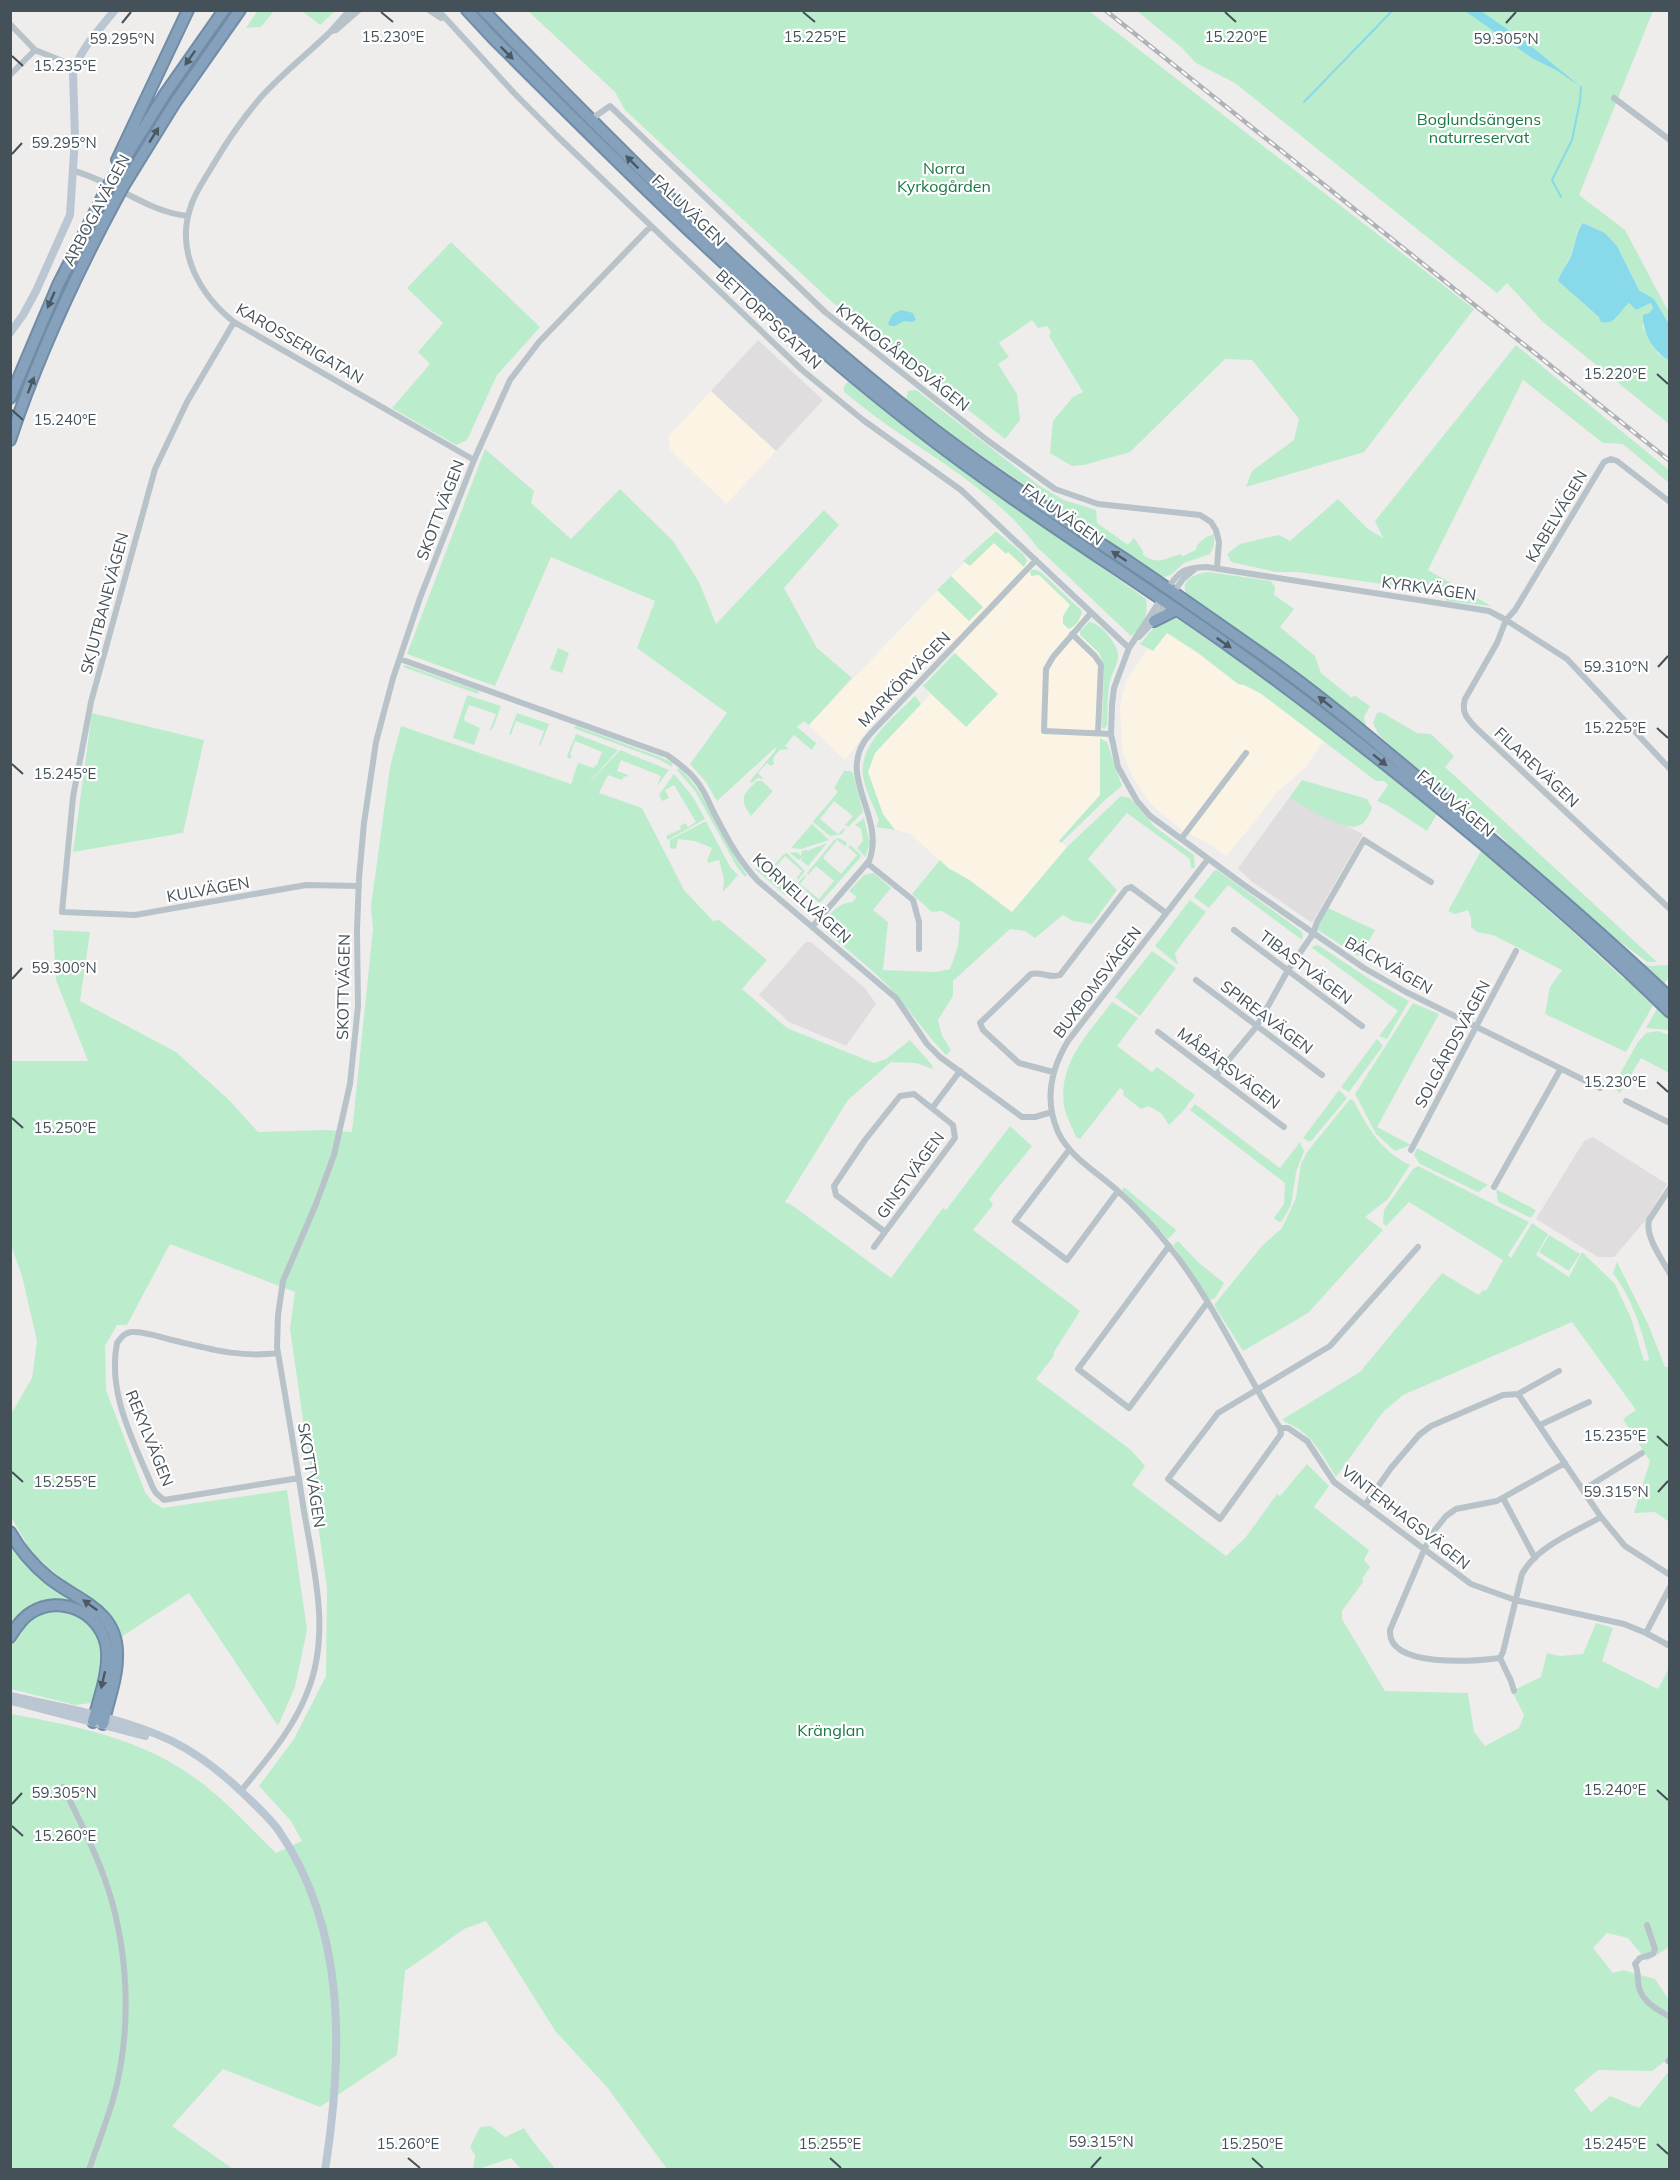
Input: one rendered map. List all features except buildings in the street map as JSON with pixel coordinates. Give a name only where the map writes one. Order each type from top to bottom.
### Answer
[{"type":"highway","points":[[112,179],[111,171],[188,10]]},
{"type":"highway","name":"ARBOGAVÄGEN","points":[[10,398],[58,285],[112,179],[165,94],[224,10]]},
{"type":"highway","name":"ARBOGAVÄGEN","points":[[10,440],[58,319],[83,263],[117,198],[174,104],[240,10]]},
{"type":"highway","name":"FALUVÄGEN","points":[[467,10],[510,55],[821,350],[918,429],[993,484],[1269,675],[1397,773],[1669,1004]]},
{"type":"highway","name":"FALUVÄGEN","points":[[485,10],[675,211],[807,326],[913,414],[996,475],[1270,660],[1370,738],[1537,878],[1654,991]]},
{"type":"highway","points":[[1154,621],[1168,604],[1170,591]]},
{"type":"highway","points":[[10,1532],[39,1569],[54,1582],[94,1607],[111,1628],[117,1645],[117,1664],[99,1720]]},
{"type":"highway","points":[[10,1637],[30,1613],[48,1606],[68,1606],[93,1620],[104,1637],[107,1656],[99,1720]]},
{"type":"main road","points":[[10,333],[29,304],[63,233],[71,206],[74,171],[73,73],[85,49],[113,11]]},
{"type":"main road","points":[[10,1696],[172,1742],[223,1774],[278,1829],[294,1856],[320,1916],[332,1974],[336,2037],[335,2085],[325,2169]]},
{"type":"main road","points":[[10,1701],[99,1720]]},
{"type":"street","name":"KAROSSERIGATAN","points":[[350,10],[331,31],[276,82],[243,120],[198,190],[188,216],[186,234],[194,274],[204,292],[220,311],[234,322],[474,459]]},
{"type":"street","name":"KAROSSERIGATAN","points":[[331,31],[336,30],[359,10]]},
{"type":"street","name":"BETTORPSGATAN","points":[[429,10],[449,23]]},
{"type":"street","name":"BETTORPSGATAN","points":[[438,10],[529,108],[833,396],[878,432],[961,490],[1129,648]]},
{"type":"street","points":[[10,24],[35,50],[75,66]]},
{"type":"street","points":[[10,75],[35,50]]},
{"type":"street","points":[[1614,98],[1670,140]]},
{"type":"street","name":"KYRKOGÅRDSVÄGEN","points":[[590,120],[610,106],[825,312],[987,440],[1055,489],[1098,504],[1188,513],[1200,515],[1211,522],[1219,542],[1217,567]]},
{"type":"street","points":[[74,171],[90,175],[165,212],[188,216]]},
{"type":"street","name":"SKOTTVÄGEN","points":[[241,1791],[284,1738],[298,1713],[308,1692],[318,1650],[319,1601],[278,1353],[278,1315],[283,1281],[334,1155],[355,1056],[358,1006],[359,886],[364,823],[376,742],[420,598],[474,459],[506,388],[526,356],[651,226]]},
{"type":"street","name":"SKJUTBANEVÄGEN","points":[[62,912],[73,797],[91,702],[155,469],[184,408],[234,322]]},
{"type":"street","name":"KABELVÄGEN","points":[[1506,620],[1515,610],[1600,467],[1607,460],[1617,461],[1670,502]]},
{"type":"street","name":"MARKÖRVÄGEN","points":[[812,927],[867,863],[873,850],[872,824],[856,773],[857,757],[862,744],[867,736],[1036,560]]},
{"type":"street","name":"KYRKVÄGEN","points":[[1170,591],[1177,575],[1184,569],[1217,567],[1480,609],[1506,620],[1567,659],[1670,770]]},
{"type":"street","name":"BÄCKVÄGEN","points":[[1168,604],[1129,648],[1114,688],[1111,734],[1118,766],[1137,801],[1150,816],[1313,934],[1400,989],[1600,1088]]},
{"type":"street","points":[[1091,613],[1053,657],[1046,669],[1044,731],[1111,734]]},
{"type":"street","name":"FILAREVÄGEN","points":[[1506,620],[1497,643],[1465,699],[1464,714],[1512,762],[1670,909]]},
{"type":"street","name":"BÄCKVÄGEN","points":[[1134,641],[1144,634],[1154,621]]},
{"type":"street","points":[[1072,634],[1101,665],[1098,733]]},
{"type":"street","name":"KORNELLVÄGEN","points":[[400,659],[667,755],[685,768],[700,786],[747,870],[896,998],[927,1044],[940,1057],[1022,1117],[1035,1117],[1052,1112]]},
{"type":"street","points":[[1180,839],[1246,753]]},
{"type":"street","points":[[1216,1075],[1257,1026],[1288,970],[1313,934],[1317,922],[1364,840],[1431,882]]},
{"type":"street","name":"BUXBOMSVÄGEN","points":[[1208,859],[1068,1041],[1053,1072],[1050,1088],[1052,1112],[1059,1134],[1069,1150],[1118,1191],[1169,1246],[1207,1303],[1280,1428]]},
{"type":"street","points":[[867,863],[913,900],[919,922],[919,949]]},
{"type":"street","name":"KULVÄGEN","points":[[62,912],[142,915],[306,885],[359,886]]},
{"type":"street","points":[[1053,1072],[1019,1063],[983,1030],[980,1023],[1031,974],[1039,972],[1052,978],[1059,975],[1126,889],[1131,887],[1166,913]]},
{"type":"street","name":"TIBASTVÄGEN","points":[[1234,930],[1362,1026]]},
{"type":"street","name":"SOLGÅRDSVÄGEN","points":[[1411,1150],[1516,951]]},
{"type":"street","name":"SPIREAVÄGEN","points":[[1196,980],[1322,1075]]},
{"type":"street","name":"MÅBÄRSVÄGEN","points":[[1158,1032],[1284,1127]]},
{"type":"street","points":[[1494,1187],[1560,1070]]},
{"type":"street","name":"GINSTVÄGEN","points":[[933,1107],[960,1071]]},
{"type":"street","name":"GINSTVÄGEN","points":[[874,1247],[956,1138],[953,1125],[914,1094],[900,1096],[865,1140],[834,1186],[836,1195],[885,1232]]},
{"type":"street","points":[[1626,1101],[1670,1123]]},
{"type":"street","points":[[1069,1150],[1015,1221],[1067,1260],[1118,1191]]},
{"type":"street","points":[[1670,1188],[1648,1225],[1650,1234],[1670,1274]]},
{"type":"street","points":[[1169,1246],[1078,1369],[1129,1408],[1207,1303]]},
{"type":"street","points":[[1280,1428],[1281,1434],[1220,1519],[1168,1479],[1218,1413],[1330,1346],[1418,1247]]},
{"type":"street","name":"REKYLVÄGEN","points":[[278,1353],[232,1354],[134,1332],[126,1333],[117,1343],[115,1381],[120,1406],[150,1481],[156,1494],[164,1500],[299,1478]]},
{"type":"street","points":[[1365,1505],[1391,1468],[1419,1435],[1431,1426],[1503,1395],[1518,1394],[1559,1371]]},
{"type":"street","points":[[1518,1394],[1601,1517],[1625,1546],[1670,1575]]},
{"type":"street","points":[[1540,1425],[1589,1402]]},
{"type":"street","name":"VINTERHAGSVÄGEN","points":[[1280,1428],[1288,1428],[1307,1441],[1334,1482],[1470,1584],[1515,1600],[1624,1624],[1670,1646]]},
{"type":"street","points":[[1583,1490],[1642,1453]]},
{"type":"street","points":[[1500,1658],[1485,1660],[1422,1659],[1402,1651],[1393,1643],[1389,1637],[1390,1630],[1424,1551],[1440,1523],[1456,1509],[1503,1498],[1565,1463]]},
{"type":"street","points":[[1503,1498],[1535,1558]]},
{"type":"street","points":[[1514,1691],[1500,1658],[1522,1574],[1535,1558],[1551,1546],[1601,1517]]},
{"type":"street","points":[[1646,1633],[1670,1587]]},
{"type":"street","points":[[63,1786],[104,1876],[114,1912],[125,1980],[124,2024],[113,2099],[89,2169]]},
{"type":"street","points":[[1647,1925],[1655,1949],[1653,1954],[1640,1958],[1635,1964],[1639,1972],[1639,1986],[1648,2003],[1670,2017]]},
{"type":"shaded area","points":[[758,340],[823,400],[776,451],[711,391]]},
{"type":"shaded area","points":[[711,391],[776,451],[726,504],[670,449],[668,437]]},
{"type":"shaded area","points":[[996,529],[1075,608],[1097,634],[1107,656],[1105,787],[1059,840],[1067,847],[1012,913],[968,879],[947,868],[911,834],[895,830],[883,815],[868,772],[875,753],[931,694],[966,727],[998,694],[955,653],[946,645],[870,727],[845,760],[809,725]]},
{"type":"shaded area","points":[[1166,630],[1326,738],[1304,769],[1278,791],[1227,856],[1181,829],[1152,805],[1138,786],[1122,749],[1120,706],[1126,681],[1153,640]]},
{"type":"shaded area","points":[[1289,798],[1363,834],[1312,923],[1251,881],[1238,868]]},
{"type":"shaded area","points":[[806,942],[811,942],[865,988],[876,1004],[846,1046],[789,1022],[759,995]]},
{"type":"shaded area","points":[[1593,1137],[1667,1184],[1645,1221],[1614,1257],[1598,1257],[1536,1219],[1584,1141]]},
{"type":"green space","points":[[258,10],[274,11],[261,27],[246,28]]},
{"type":"green space","points":[[302,11],[335,11],[320,25]]},
{"type":"green space","name":"Norra Kyrkogården","points":[[528,11],[1089,11],[1474,309],[1364,452],[1246,487],[1252,471],[1294,440],[1299,419],[1252,360],[1225,359],[1130,452],[1084,465],[1072,466],[1050,453],[1053,421],[1073,397],[1083,392],[1049,336],[1051,332],[1047,326],[1038,328],[1032,320],[999,343],[1009,357],[998,364],[1017,394],[1020,420],[1005,439],[832,302],[625,110],[615,92]]},
{"type":"green space","name":"Boglundsängens naturreservat","points":[[1137,11],[1653,11],[1579,195],[1625,230],[1669,313],[1669,324],[1654,299],[1639,290],[1617,246],[1605,233],[1583,223],[1558,281],[1599,317],[1616,319],[1629,303],[1636,310],[1651,303],[1653,307],[1642,326],[1658,354],[1669,360],[1669,424],[1543,322],[1507,283],[1497,293],[1235,83],[1196,63],[1182,48]]},
{"type":"green space","points":[[451,242],[540,327],[497,375],[467,440],[456,445],[392,408],[430,364],[418,352],[443,323],[407,288]]},
{"type":"green space","points":[[1516,345],[1669,470],[1669,483],[1623,444],[1603,443],[1523,380],[1428,570],[1491,606],[1446,601],[1445,593],[1298,572],[1276,572],[1231,562],[1227,554],[1240,544],[1279,535],[1290,541],[1338,499],[1368,529],[1383,538],[1375,521]]},
{"type":"green space","points":[[848,381],[896,420],[1146,599],[1146,615],[1139,629],[1131,636],[1037,547],[1004,510],[966,479],[884,423],[844,392]]},
{"type":"green space","points":[[916,390],[1040,486],[1064,500],[1096,510],[1097,523],[1128,545],[1134,538],[1143,551],[1143,555],[1148,558],[1157,560],[1180,554],[1183,556],[1196,550],[1197,545],[1206,537],[1214,534],[1214,545],[1210,554],[1184,563],[1165,577],[1155,574],[924,416],[906,399],[908,391]]},
{"type":"green space","points":[[485,449],[534,491],[531,503],[571,539],[620,489],[673,541],[699,582],[716,624],[824,510],[839,525],[784,588],[817,648],[852,678],[809,725],[804,721],[797,727],[816,743],[812,750],[794,735],[785,746],[789,749],[780,750],[773,758],[774,764],[771,766],[767,763],[758,773],[764,779],[758,778],[752,783],[750,781],[776,747],[717,801],[706,782],[690,764],[727,713],[637,648],[655,601],[551,557],[495,686],[407,654]]},
{"type":"green space","points":[[996,531],[1024,555],[1027,561],[1024,567],[994,543],[970,566],[963,561]]},
{"type":"green space","points":[[1034,569],[1041,572],[1082,611],[1072,628],[1069,629],[1063,624],[1063,616],[1070,605],[1039,575],[1031,576],[1030,571]]},
{"type":"green space","points":[[1208,572],[1271,581],[1275,587],[1274,595],[1294,609],[1280,627],[1315,656],[1321,673],[1352,698],[1354,695],[1370,706],[1364,717],[1366,727],[1187,595],[1185,585],[1187,581],[1198,574]]},
{"type":"green space","points":[[951,576],[983,607],[969,621],[937,590]]},
{"type":"green space","points":[[1165,618],[1176,618],[1264,678],[1437,814],[1427,831],[1377,801],[1388,785],[1384,781],[1376,781],[1260,693],[1238,684],[1198,653],[1167,633],[1153,651],[1140,644]]},
{"type":"green space","points":[[1089,622],[1097,625],[1108,635],[1118,656],[1109,687],[1107,725],[1104,730],[1102,727],[1104,665],[1099,653],[1080,635],[1080,631]]},
{"type":"green space","points":[[558,648],[569,653],[562,673],[550,669]]},
{"type":"green space","points":[[955,653],[998,694],[966,727],[923,686]]},
{"type":"green space","points":[[405,665],[479,691],[478,694],[403,667]]},
{"type":"green space","points":[[467,695],[501,706],[493,728],[488,730],[496,714],[469,705],[465,721],[480,728],[474,745],[453,738]]},
{"type":"green space","points":[[915,696],[921,704],[875,753],[868,772],[883,814],[895,830],[876,827],[879,820],[863,776],[863,764],[872,741]]},
{"type":"green space","points":[[1381,712],[1417,733],[1431,734],[1454,756],[1445,767],[1657,962],[1647,962],[1607,932],[1517,854],[1485,822],[1447,796],[1379,735],[1373,723],[1377,713]]},
{"type":"green space","points":[[92,713],[204,740],[183,833],[73,852]]},
{"type":"green space","points":[[517,713],[549,724],[540,746],[544,731],[516,721],[511,735],[509,734]]},
{"type":"green space","name":"Kränglan","points":[[401,726],[571,784],[578,763],[594,768],[602,752],[575,741],[570,755],[572,756],[569,759],[567,756],[576,734],[618,750],[584,788],[620,750],[669,770],[657,786],[661,776],[621,760],[617,771],[628,775],[627,777],[624,776],[622,780],[608,775],[599,793],[642,808],[684,890],[713,921],[719,920],[767,960],[742,989],[787,1028],[874,1063],[886,1059],[910,1040],[932,1065],[933,1069],[916,1063],[891,1062],[848,1100],[785,1202],[891,1278],[943,1208],[946,1210],[1010,1126],[1032,1146],[989,1199],[993,1205],[973,1230],[1080,1311],[1053,1357],[1036,1379],[1131,1450],[1145,1466],[1132,1485],[1226,1556],[1246,1537],[1277,1494],[1280,1496],[1307,1464],[1329,1486],[1314,1507],[1369,1550],[1364,1560],[1370,1567],[1362,1579],[1363,1582],[1342,1611],[1342,1619],[1385,1691],[1468,1693],[1474,1732],[1485,1746],[1519,1728],[1524,1715],[1512,1691],[1541,1677],[1547,1653],[1560,1656],[1583,1654],[1596,1623],[1613,1628],[1602,1661],[1658,1689],[1669,1668],[1669,1947],[1647,1961],[1628,1938],[1607,1933],[1593,1948],[1613,1973],[1623,1970],[1655,1979],[1669,2000],[1669,2058],[1652,2071],[1598,2070],[1574,2090],[1591,2112],[1610,2096],[1639,2108],[1669,2071],[1669,2169],[667,2169],[607,2087],[556,2032],[486,1921],[464,1929],[405,1971],[397,2055],[320,2107],[223,2069],[172,2126],[233,2169],[11,2169],[11,1714],[112,1737],[159,1756],[182,1769],[213,1792],[276,1853],[302,1841],[291,1821],[259,1786],[294,1739],[326,1676],[327,1588],[290,1329],[295,1292],[170,1244],[127,1325],[117,1325],[105,1346],[106,1390],[145,1492],[162,1508],[287,1490],[307,1630],[295,1687],[278,1726],[189,1593],[121,1637],[105,1609],[64,1581],[32,1553],[11,1517],[10,1416],[32,1378],[37,1341],[22,1276],[11,1245],[11,1061],[88,1061],[56,980],[53,930],[90,932],[80,1001],[176,1052],[229,1100],[258,1132],[325,1130],[352,1132],[373,929],[371,906],[390,767]]},
{"type":"green space","points":[[576,726],[660,757],[673,763],[672,767],[658,759],[573,728]]},
{"type":"green space","points":[[1100,738],[1107,742],[1122,786],[1061,843],[1059,841],[1100,795]]},
{"type":"green space","points":[[679,768],[707,804],[747,875],[745,877],[737,867],[695,791],[677,770]]},
{"type":"green space","points":[[844,771],[853,773],[863,812],[848,827],[845,825],[853,816],[834,801],[820,819],[838,834],[845,829],[842,834],[830,836],[813,822],[838,792],[834,788]]},
{"type":"green space","points":[[674,774],[693,797],[705,819],[668,840],[666,836],[681,829],[680,826],[685,823],[688,827],[696,822],[674,785],[665,790],[669,798],[662,801],[659,795]]},
{"type":"green space","points":[[1302,780],[1367,799],[1372,808],[1361,825],[1351,827],[1343,825],[1289,798]]},
{"type":"green space","points":[[757,781],[762,781],[773,791],[751,816],[745,805],[744,797]]},
{"type":"green space","points":[[1121,796],[1130,798],[1155,827],[1194,855],[1195,868],[1191,868],[1190,859],[1127,813],[1088,859],[1117,890],[1092,924],[1073,921],[1063,915],[1035,938],[1025,931],[1010,929],[953,981],[953,996],[938,1020],[942,1036],[951,1050],[946,1055],[888,986],[828,933],[824,924],[829,916],[839,906],[852,902],[857,897],[849,891],[864,875],[874,873],[891,888],[873,910],[888,922],[883,970],[936,972],[950,969],[958,946],[960,922],[942,911],[932,912],[912,894],[940,860],[948,868],[968,879],[1012,912],[1067,847]]},
{"type":"green space","points":[[864,818],[870,844],[865,857],[857,848],[863,841],[861,829],[855,825]]},
{"type":"green space","points":[[706,821],[730,867],[738,875],[723,892],[724,879],[719,860],[708,863],[707,861],[712,848],[695,841],[678,839],[676,849],[670,848],[670,840]]},
{"type":"green space","points":[[812,824],[829,840],[801,849],[791,848]]},
{"type":"green space","points":[[839,838],[847,845],[837,840],[823,858],[841,874],[857,855],[848,847],[850,845],[861,855],[821,902],[818,902],[798,883],[805,875],[806,877],[800,884],[819,899],[834,881],[816,866],[808,875],[807,873],[835,839]]},
{"type":"green space","points":[[827,843],[808,866],[801,860],[804,856],[799,860],[790,853],[797,852],[801,856],[802,851],[807,850],[808,852]]},
{"type":"green space","points":[[1481,851],[1624,979],[1627,977],[1654,1004],[1626,1052],[1545,1014],[1550,987],[1562,970],[1493,935],[1477,932],[1471,927],[1468,910],[1455,914],[1448,911]]},
{"type":"green space","points":[[787,853],[805,871],[798,880],[802,871],[785,856],[770,874],[787,890],[792,886],[793,879],[796,882],[785,895],[755,869],[762,867],[768,872]]},
{"type":"green space","points":[[1217,870],[1301,931],[1302,940],[1228,885],[1209,908],[1195,898],[1194,896]]},
{"type":"green space","points":[[1190,900],[1206,912],[1175,953],[1178,965],[1155,946]]},
{"type":"green space","points":[[1328,908],[1375,930],[1360,957],[1316,929]]},
{"type":"green space","points":[[1318,945],[1371,980],[1409,1001],[1387,1039],[1379,1036],[1398,1011],[1311,947]]},
{"type":"green space","points":[[1152,951],[1176,968],[1140,1016],[1115,997]]},
{"type":"green space","points":[[1641,964],[1650,966],[1669,965],[1669,976],[1663,986]]},
{"type":"green space","points":[[1112,1002],[1138,1018],[1117,1046],[1152,1072],[1157,1067],[1195,1095],[1169,1125],[1162,1114],[1149,1106],[1141,1109],[1123,1095],[1124,1091],[1120,1088],[1080,1139],[1076,1137],[1064,1106],[1063,1090],[1066,1076],[1077,1050]]},
{"type":"green space","points":[[1413,1003],[1439,1014],[1377,1127],[1411,1145],[1395,1151],[1376,1134],[1355,1094]]},
{"type":"green space","points":[[1658,1007],[1669,1019],[1669,1030],[1646,1028]]},
{"type":"green space","points":[[1658,1031],[1669,1035],[1669,1073],[1641,1058],[1620,1093],[1613,1086],[1638,1042],[1646,1033]]},
{"type":"green space","points":[[1377,1039],[1383,1046],[1349,1092],[1341,1087]]},
{"type":"green space","points":[[1339,1090],[1347,1098],[1309,1142],[1303,1138]]},
{"type":"green space","points":[[1350,1099],[1354,1101],[1383,1146],[1410,1165],[1388,1199],[1365,1217],[1383,1230],[1308,1313],[1243,1351],[1214,1305],[1262,1246],[1282,1228],[1296,1198],[1301,1164],[1307,1152]]},
{"type":"green space","points":[[1195,1104],[1280,1168],[1300,1142],[1304,1151],[1296,1172],[1291,1205],[1282,1221],[1279,1222],[1274,1218],[1284,1204],[1285,1183],[1190,1110]]},
{"type":"green space","points":[[1417,1148],[1488,1185],[1478,1192],[1420,1164],[1414,1155]]},
{"type":"green space","points":[[1418,1166],[1529,1222],[1508,1255],[1511,1258],[1532,1223],[1548,1234],[1536,1255],[1569,1277],[1582,1252],[1615,1284],[1631,1318],[1644,1361],[1649,1360],[1636,1315],[1613,1273],[1617,1262],[1648,1324],[1665,1367],[1669,1367],[1669,1522],[1655,1512],[1634,1513],[1650,1461],[1623,1419],[1636,1410],[1572,1322],[1403,1395],[1383,1412],[1336,1477],[1321,1452],[1309,1438],[1285,1422],[1283,1419],[1360,1372],[1442,1273],[1479,1295],[1483,1290],[1486,1291],[1503,1260],[1409,1202],[1386,1226],[1383,1223],[1384,1210],[1413,1169]]},
{"type":"green space","points":[[1124,1187],[1175,1229],[1176,1231],[1168,1239],[1122,1190]]},
{"type":"green space","points":[[1496,1189],[1536,1210],[1531,1218],[1498,1202]]},
{"type":"green space","points":[[1549,1235],[1580,1254],[1569,1271],[1539,1252]]},
{"type":"green space","points":[[1178,1241],[1199,1263],[1224,1283],[1215,1298],[1209,1301],[1173,1245]]},
{"type":"green space","points":[[11,1542],[36,1571],[86,1608],[52,1601],[30,1612],[11,1628]]},
{"type":"green space","points":[[55,1609],[73,1613],[87,1620],[95,1629],[100,1640],[101,1668],[95,1699],[91,1703],[75,1705],[11,1689],[10,1647],[14,1639],[28,1622],[40,1614]]},
{"type":"green space","points":[[491,2126],[505,2137],[524,2128],[555,2169],[521,2169],[511,2158],[473,2169],[475,2155],[470,2147],[480,2127]]},
{"type":"water","points":[[1465,11],[1481,11],[1526,42],[1581,87],[1556,70],[1532,58]]},
{"type":"water","points":[[1583,223],[1605,233],[1617,246],[1639,290],[1654,299],[1669,324],[1669,360],[1658,352],[1647,335],[1643,315],[1649,313],[1653,308],[1651,303],[1636,310],[1629,303],[1614,320],[1601,322],[1599,317],[1558,281]]},
{"type":"water","points":[[901,310],[913,313],[916,320],[890,326],[888,323],[893,314]]},
{"type":"waterway","points":[[1304,102],[1393,10]]},
{"type":"waterway","points":[[1561,197],[1552,180],[1572,140],[1581,87]]},
{"type":"railway","points":[[1105,10],[1670,461]]}]
